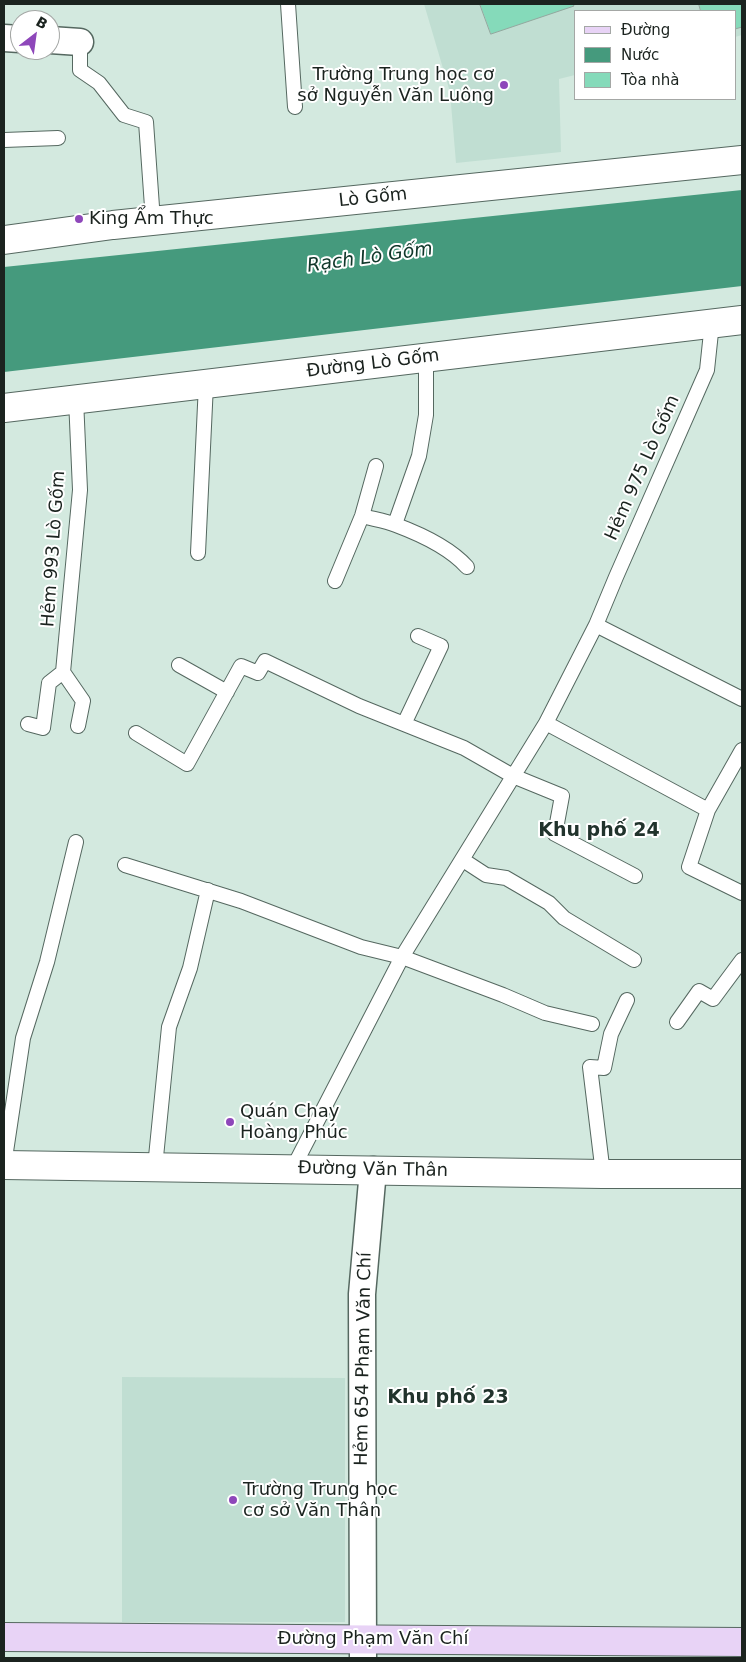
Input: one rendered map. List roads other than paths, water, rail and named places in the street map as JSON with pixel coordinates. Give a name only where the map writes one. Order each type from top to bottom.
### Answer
[{"type":"main road","name":"Đường Phạm Văn Chí","points":[[4,1637],[363,1649],[394,1644],[742,1642]]},
{"type":"street","points":[[60,41],[80,42]]},
{"type":"street","name":"Lò Gốm","points":[[4,240],[153,221],[742,160]]},
{"type":"street","name":"Đường Lò Gốm","points":[[4,408],[742,320]]},
{"type":"street","name":"Đường Văn Thân","points":[[4,1165],[603,1174],[742,1174]]},
{"type":"street","name":"Hẻm 654 Phạm Văn Chí","points":[[363,1649],[362,1294],[373,1170]]},
{"type":"lane","points":[[288,4],[295,107]]},
{"type":"lane","points":[[80,42],[80,70],[99,83],[124,114],[146,122],[153,221]]},
{"type":"lane","points":[[4,140],[58,138]]},
{"type":"lane","name":"Hẻm 975 Lò Gốm","points":[[293,1168],[402,957],[546,723],[596,625],[707,370],[712,323]]},
{"type":"lane","points":[[395,524],[419,456],[426,415],[426,358]]},
{"type":"lane","points":[[198,553],[206,384]]},
{"type":"lane","name":"Hẻm 993 Lò Gốm","points":[[63,672],[80,490],[76,399]]},
{"type":"lane","points":[[335,580],[362,516],[376,466]]},
{"type":"lane","points":[[362,516],[395,524],[428,540],[468,567]]},
{"type":"lane","points":[[596,625],[742,699]]},
{"type":"lane","points":[[404,724],[442,646],[418,636]]},
{"type":"lane","points":[[136,733],[187,764],[241,666],[258,673],[265,661],[359,706],[464,748],[513,776],[562,796],[555,834],[635,876]]},
{"type":"lane","points":[[179,665],[227,692]]},
{"type":"lane","points":[[28,724],[44,728],[49,683],[63,672],[83,701],[78,726]]},
{"type":"lane","points":[[546,723],[708,810]]},
{"type":"lane","points":[[742,750],[708,810],[690,867],[742,893]]},
{"type":"lane","points":[[4,1165],[23,1038],[47,962],[76,842]]},
{"type":"lane","points":[[463,860],[486,875],[506,878],[549,903],[564,918],[634,960]]},
{"type":"lane","points":[[126,864],[241,901],[362,948],[402,957],[545,1013],[592,1024]]},
{"type":"lane","points":[[156,1167],[169,1028],[190,968],[208,890]]},
{"type":"lane","points":[[677,1022],[699,991],[713,999],[742,960]]},
{"type":"lane","points":[[603,1174],[590,1067],[604,1068],[611,1034],[627,1000]]},
{"type":"water","name":"Rạch Lò Gốm","points":[[742,190],[742,286],[4,372],[4,267]]},
{"type":"place","name":"Trường Trung học cơ sở Nguyễn Văn Luông","points":[[504,85]]},
{"type":"place","name":"King Ẩm Thực","points":[[79,219]]},
{"type":"place","name":"Quán Chay Hoàng Phúc","points":[[230,1122]]},
{"type":"place","name":"Trường Trung học cơ sở Văn Thân","points":[[233,1500]]},
{"type":"district","name":"Khu phố 24","points":[[599,831]]},
{"type":"district","name":"Khu phố 23","points":[[448,1398]]}]
